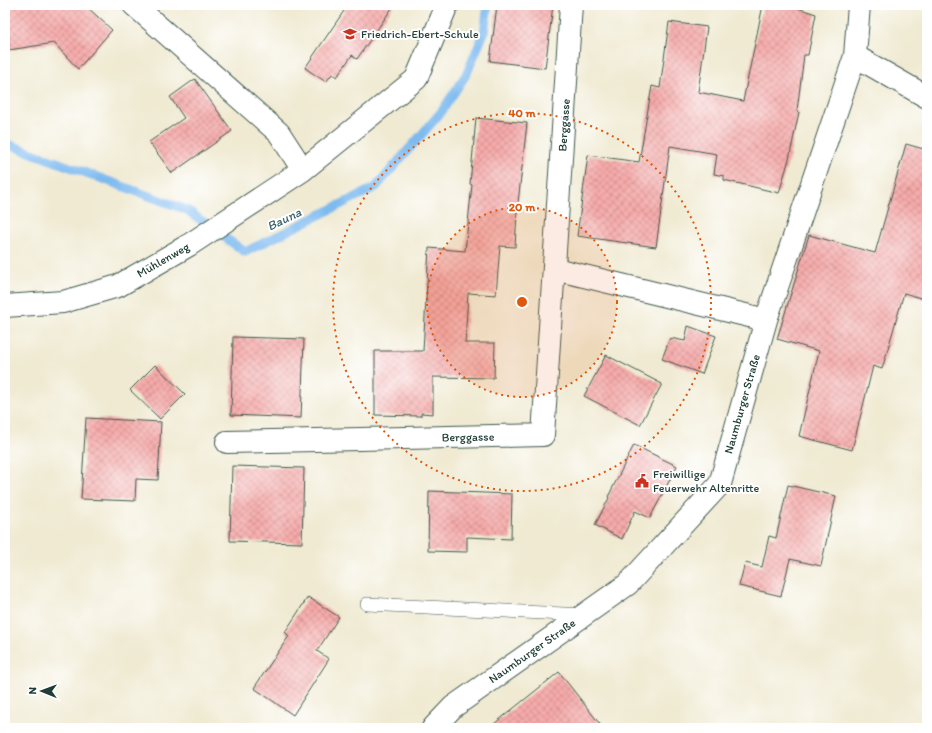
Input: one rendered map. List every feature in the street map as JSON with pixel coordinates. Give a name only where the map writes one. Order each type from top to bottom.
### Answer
[{"type":"street","points":[[134,5],[279,133],[303,170]]},
{"type":"street","name":"Mühlenweg","points":[[5,306],[63,302],[118,286],[189,246],[303,170],[416,79],[447,5]]},
{"type":"street","name":"Berggasse","points":[[227,442],[543,435],[571,5]]},
{"type":"street","name":"Naumburger Straße","points":[[433,728],[453,708],[628,584],[720,484],[766,320],[855,56],[859,5]]},
{"type":"street","points":[[855,56],[927,97]]},
{"type":"street","points":[[555,269],[766,320]]},
{"type":"lane","points":[[367,604],[584,615]]},
{"type":"building","points":[[8,5],[85,5],[112,30],[78,69],[54,43],[9,50]]},
{"type":"building","name":"Friedrich-Ebert-Schule","points":[[348,5],[394,5],[357,59],[352,55],[337,77],[332,74],[326,82],[305,68]]},
{"type":"building","points":[[497,5],[553,5],[545,68],[490,61]]},
{"type":"building","points":[[763,5],[788,5],[816,14],[808,55],[804,55],[797,111],[799,112],[789,159],[779,193],[724,180],[724,176],[714,174],[717,154],[670,146],[656,247],[577,236],[588,155],[639,162],[652,86],[660,88],[669,22],[707,27],[698,92],[743,101]]},
{"type":"building","points":[[195,79],[232,131],[172,173],[149,142],[184,118],[170,97]]},
{"type":"building","points":[[476,118],[527,123],[517,212],[515,247],[500,246],[496,295],[468,293],[465,343],[495,343],[494,378],[433,377],[433,414],[421,413],[421,416],[375,415],[375,351],[423,351],[429,248],[465,251],[472,185],[470,184]]},
{"type":"building","points":[[906,144],[927,150],[927,300],[904,293],[882,369],[873,366],[852,450],[799,436],[819,351],[777,339],[809,235],[875,253]]},
{"type":"building","points":[[688,326],[716,336],[702,374],[662,359],[670,338],[685,341]]},
{"type":"building","points":[[233,337],[304,339],[301,418],[231,415]]},
{"type":"building","points":[[606,355],[662,384],[640,425],[584,396]]},
{"type":"building","points":[[155,365],[185,394],[160,419],[130,390]]},
{"type":"building","points":[[86,418],[161,422],[158,480],[136,479],[135,501],[81,499]]},
{"type":"building","name":"Freiwillige Feuerwehr Altenritte","points":[[634,445],[677,466],[650,518],[635,511],[622,539],[595,525]]},
{"type":"building","points":[[232,466],[304,468],[302,543],[230,541]]},
{"type":"building","points":[[788,485],[836,496],[821,566],[790,559],[781,596],[739,586],[745,563],[762,567],[769,536],[776,538]]},
{"type":"building","points":[[429,491],[512,494],[511,539],[467,537],[467,552],[428,551]]},
{"type":"building","points":[[308,597],[339,617],[317,651],[329,659],[293,715],[254,688],[289,636],[285,632]]},
{"type":"building","points":[[559,672],[603,728],[489,728]]},
{"type":"waterway","name":"Bauna","points":[[5,143],[187,210],[245,252],[376,187],[442,111],[467,73],[484,33],[488,5]]},
{"type":"place","name":"Friedrich-Ebert-Schule","points":[[350,34]]},
{"type":"place","name":"Freiwillige Feuerwehr Altenritte","points":[[642,481]]}]
